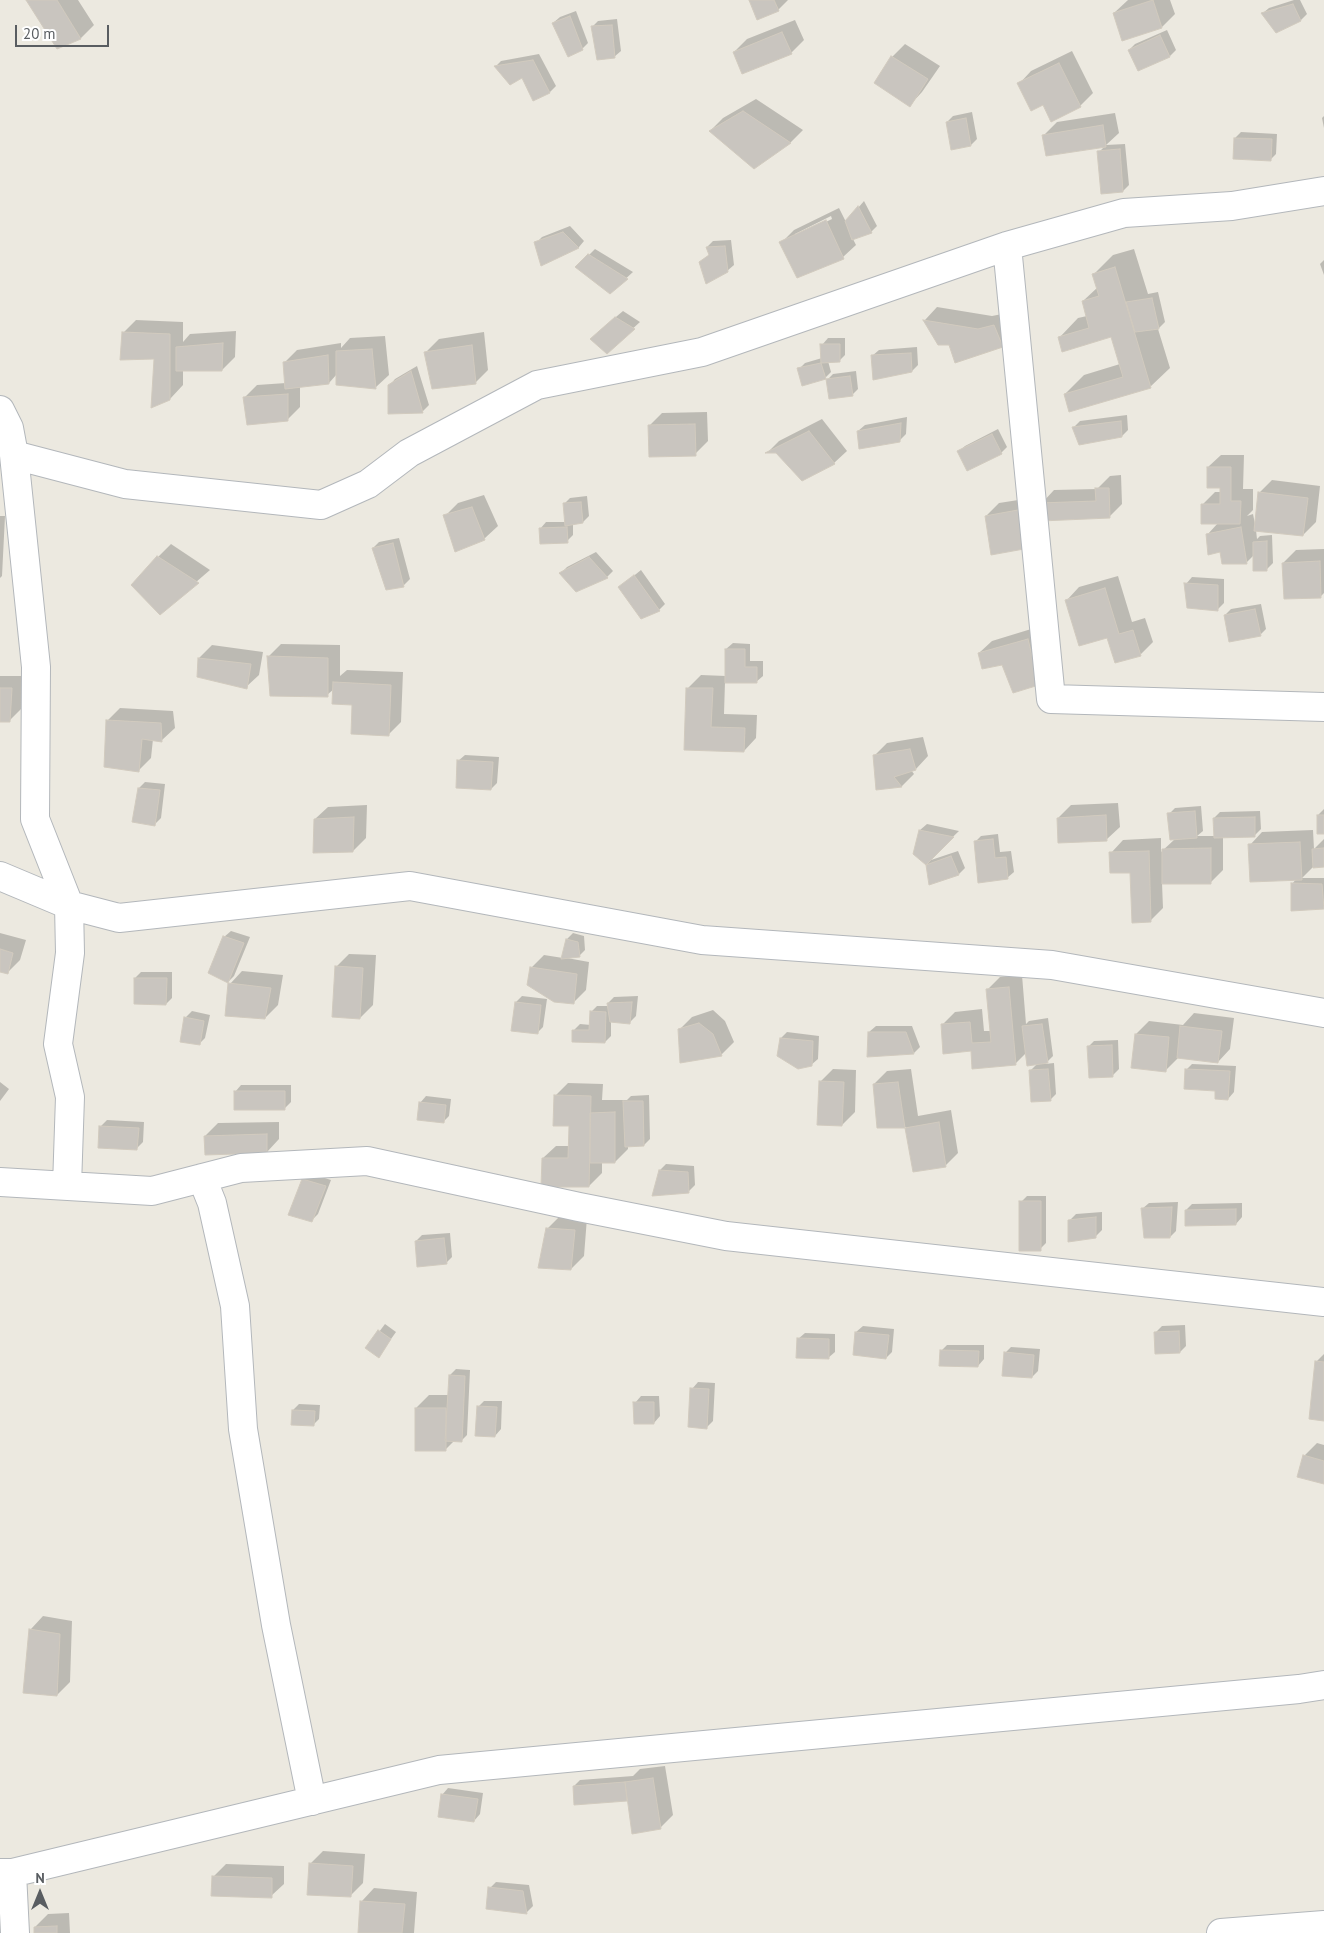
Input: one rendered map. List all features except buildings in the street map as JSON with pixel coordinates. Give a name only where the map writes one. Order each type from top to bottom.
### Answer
[{"type":"street","points":[[14,455],[125,484],[321,505],[368,484],[409,453],[537,385],[702,352],[1007,246],[1124,214],[1232,206],[1324,191]]},
{"type":"street","points":[[1007,246],[1051,699],[1324,707]]},
{"type":"street","points":[[0,410],[8,428],[14,455],[36,667],[35,819],[69,905],[70,953],[58,1044],[70,1097],[67,1186]]},
{"type":"street","points":[[0,876],[69,905],[119,918],[410,886],[702,940],[1052,965],[1324,1012]]},
{"type":"street","points":[[0,1182],[152,1191],[241,1168],[367,1160],[579,1207],[726,1236],[1324,1302]]},
{"type":"street","points":[[202,1178],[212,1202],[235,1306],[243,1428],[276,1625],[312,1801]]},
{"type":"street","points":[[15,1933],[6,1873],[439,1770],[1290,1690],[1324,1685]]},
{"type":"street","points":[[1221,1933],[1324,1925]]}]
